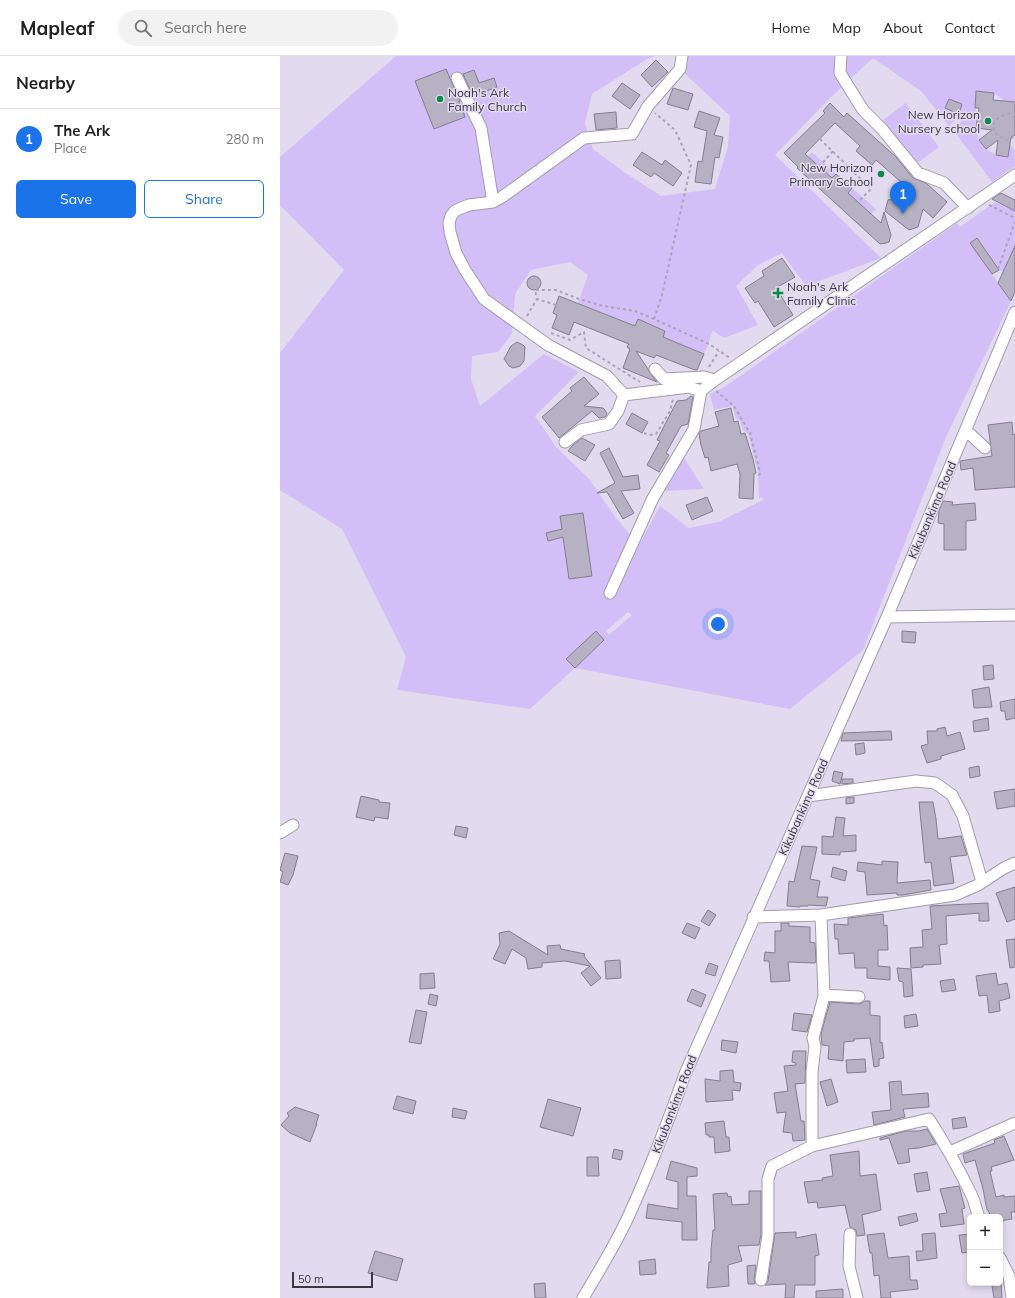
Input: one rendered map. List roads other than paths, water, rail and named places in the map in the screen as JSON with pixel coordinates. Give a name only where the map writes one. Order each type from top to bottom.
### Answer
[{"type":"street","points":[[624,395],[607,376],[548,345],[484,299],[456,253],[449,223],[451,216],[455,211],[470,205],[493,202],[502,197],[584,138],[632,134],[648,106],[680,69],[682,56]]},
{"type":"street","points":[[841,56],[840,72],[862,110],[882,128],[918,173],[944,183],[968,208]]},
{"type":"street","points":[[457,78],[481,128],[493,202]]},
{"type":"street","points":[[624,395],[707,384],[739,365],[1015,175]]},
{"type":"street","name":"Kikubankima Road","points":[[583,1298],[629,1216],[661,1140],[685,1074],[887,618],[1015,312]]},
{"type":"street","points":[[655,369],[664,379],[707,384]]},
{"type":"street","points":[[610,594],[653,498],[694,429],[707,384]]},
{"type":"street","points":[[565,442],[581,430],[609,424],[618,411],[624,395]]},
{"type":"street","points":[[965,432],[970,434],[985,448]]},
{"type":"street","points":[[887,618],[1015,615]]},
{"type":"street","points":[[808,796],[916,781],[935,783],[952,795],[963,816],[982,882]]},
{"type":"street","points":[[280,833],[293,825]]},
{"type":"street","points":[[754,917],[821,915],[955,895],[982,882],[1015,863]]},
{"type":"street","points":[[812,1146],[812,1072],[815,1047],[814,1038],[824,995],[821,915]]},
{"type":"street","points":[[824,995],[859,997]]},
{"type":"street","points":[[761,1280],[768,1234],[768,1179],[772,1166],[812,1146],[929,1119],[950,1152],[973,1199],[978,1214]]},
{"type":"street","points":[[950,1152],[1015,1123]]},
{"type":"street","points":[[850,1234],[849,1266],[857,1298]]},
{"type":"street","points":[[1003,1264],[1009,1276],[1012,1298]]},
{"type":"place","name":"Noah's Ark Family Church","points":[[440,99]]},
{"type":"place","name":"New Horizon Nursery school","points":[[988,121]]},
{"type":"place","name":"New Horizon Primary School","points":[[881,174]]},
{"type":"place","name":"The Ark","points":[[903,214]]},
{"type":"place","name":"Noah's Ark Family Clinic","points":[[778,293]]}]
